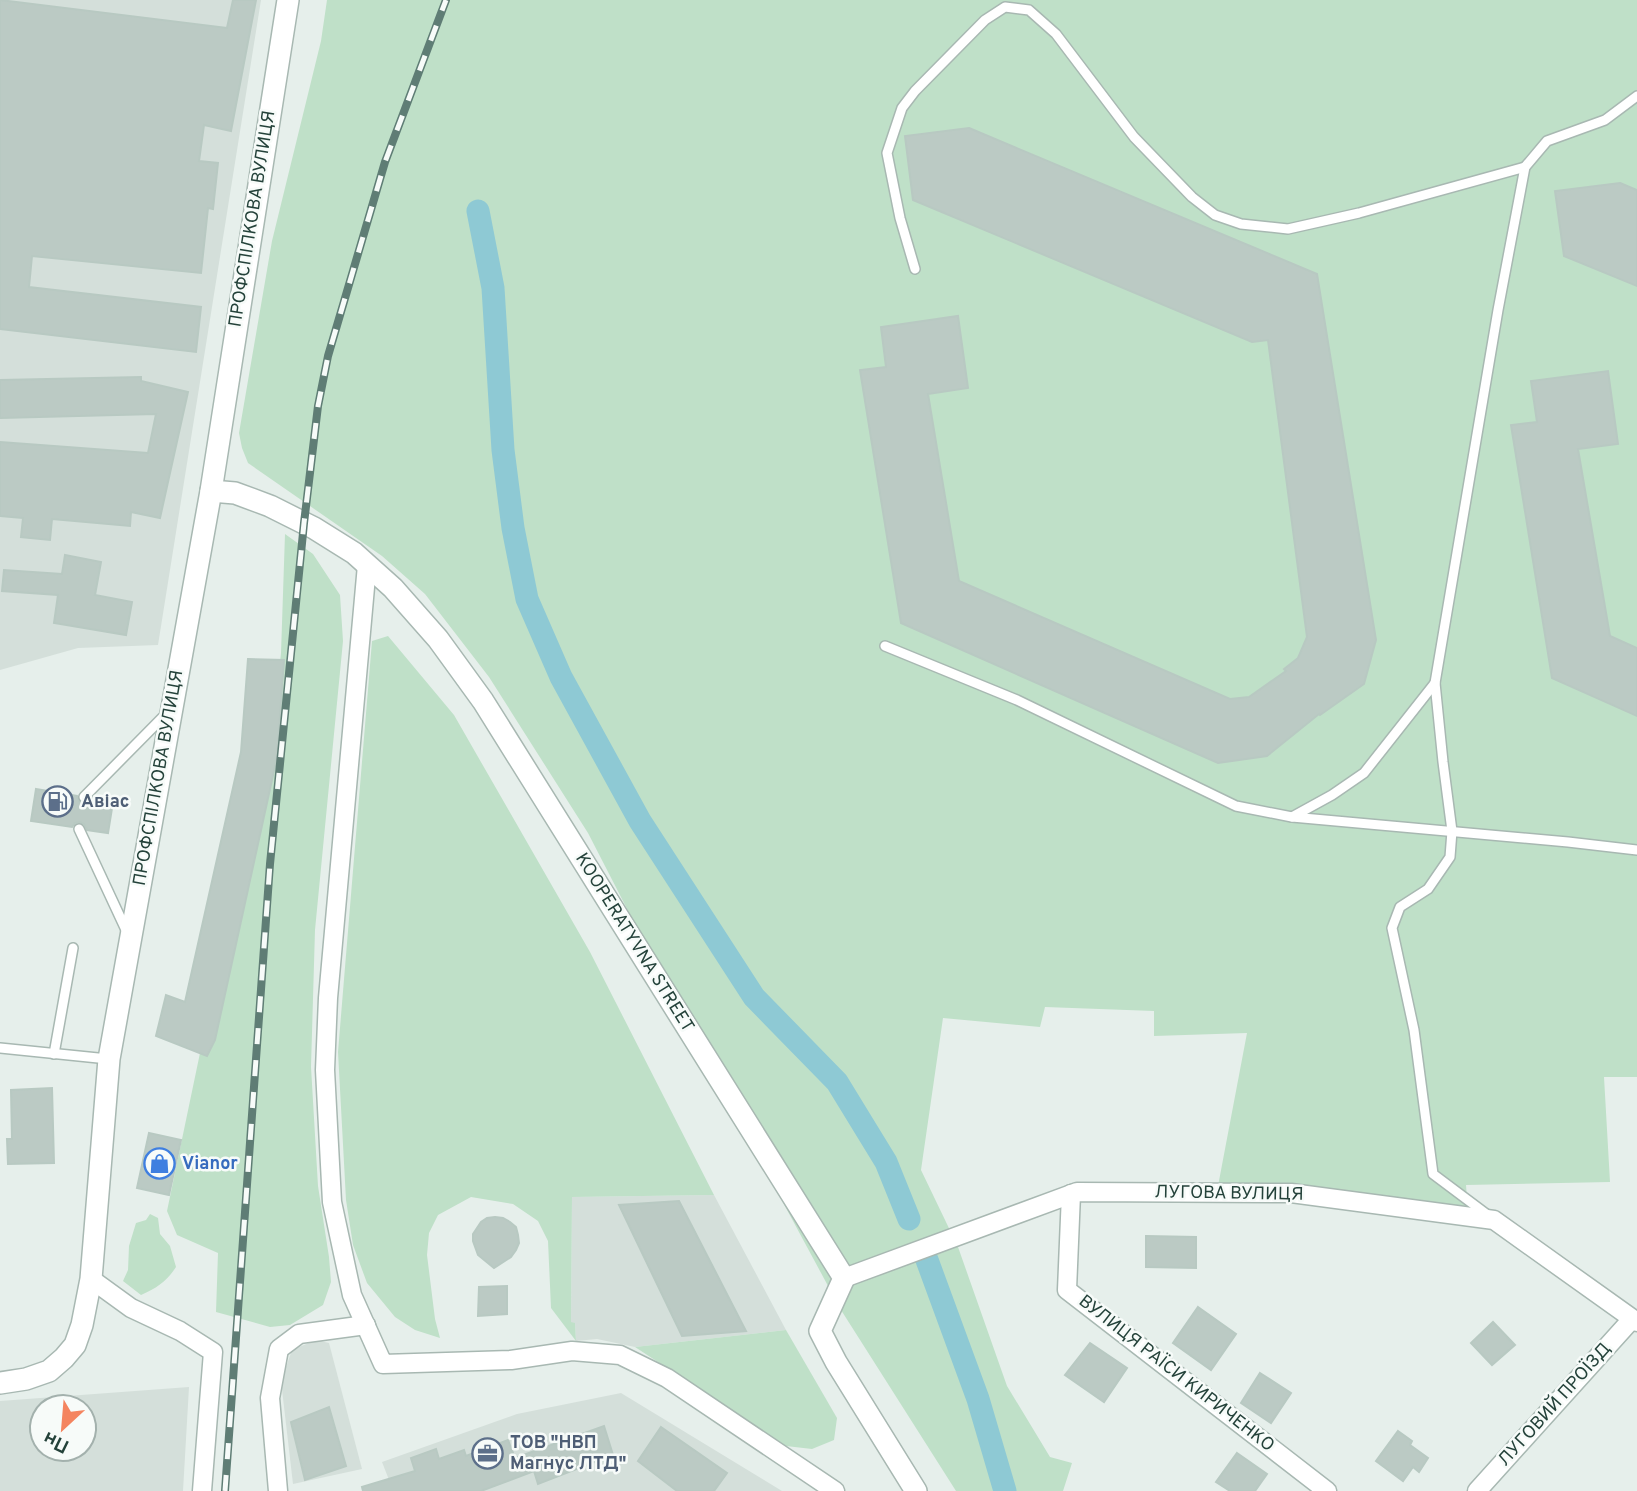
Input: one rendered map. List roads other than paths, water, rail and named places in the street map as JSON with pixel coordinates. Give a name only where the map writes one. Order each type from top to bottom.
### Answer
[{"type":"street","name":"ПРОФСПІЛКОВА ВУЛИЦЯ","points":[[0,1383],[26,1379],[49,1371],[64,1359],[75,1345],[82,1325],[91,1279],[109,1059],[211,491],[288,0]]},
{"type":"street","name":"KOOPERATYVNA STREET","points":[[211,491],[235,494],[270,506],[314,527],[354,553],[393,588],[438,639],[483,701],[844,1278]]},
{"type":"street","points":[[367,565],[328,998],[325,1070],[331,1202],[352,1295],[383,1364],[511,1360],[572,1352],[620,1355],[667,1378],[835,1491]]},
{"type":"street","name":"ЛУГОВА ВУЛИЦЯ","points":[[844,1278],[1077,1192],[1291,1193],[1494,1220],[1634,1321]]},
{"type":"street","name":"ВУЛИЦЯ РАЇСИ КИРИЧЕНКО","points":[[1071,1194],[1067,1290],[1327,1491]]},
{"type":"street","points":[[844,1278],[820,1331],[836,1362],[916,1491]]},
{"type":"street","points":[[91,1279],[131,1308],[180,1331],[213,1352],[202,1491]]},
{"type":"street","name":"ЛУГОВИЙ ПРОЇЗД","points":[[1478,1491],[1634,1321]]},
{"type":"street","points":[[278,1491],[270,1398],[279,1349],[299,1334],[366,1325]]},
{"type":"lane","points":[[915,269],[900,218],[887,153],[902,108],[985,20],[1004,7],[1029,10],[1056,34],[1134,137],[1192,197],[1216,215],[1241,224],[1288,229],[1359,214],[1525,167]]},
{"type":"lane","points":[[1494,1220],[1433,1174],[1414,1030],[1392,928],[1400,906],[1428,889],[1450,858],[1452,831],[1435,683],[1525,167],[1547,141],[1605,120],[1637,96]]},
{"type":"lane","points":[[885,646],[1017,700],[1236,806],[1292,817],[1637,850]]},
{"type":"lane","points":[[1292,817],[1364,773],[1435,683]]},
{"type":"lane","points":[[84,797],[173,706]]},
{"type":"lane","points":[[79,829],[130,939]]},
{"type":"lane","points":[[54,1054],[73,948]]},
{"type":"lane","points":[[0,1048],[109,1059]]},
{"type":"waterway","points":[[478,211],[493,288],[503,450],[513,528],[527,599],[561,677],[640,821],[754,997],[837,1082],[886,1162],[909,1219]]},
{"type":"waterway","points":[[927,1260],[978,1399],[1005,1491]]},
{"type":"railway","points":[[225,1491],[270,864],[318,406],[328,356],[385,162],[446,0]]},
{"type":"place","name":"Авіас","points":[[58,802]]},
{"type":"place","name":"Vianor","points":[[159,1164]]},
{"type":"place","name":"ТОВ \"НВП Магнус ЛТД\"","points":[[487,1453]]}]
